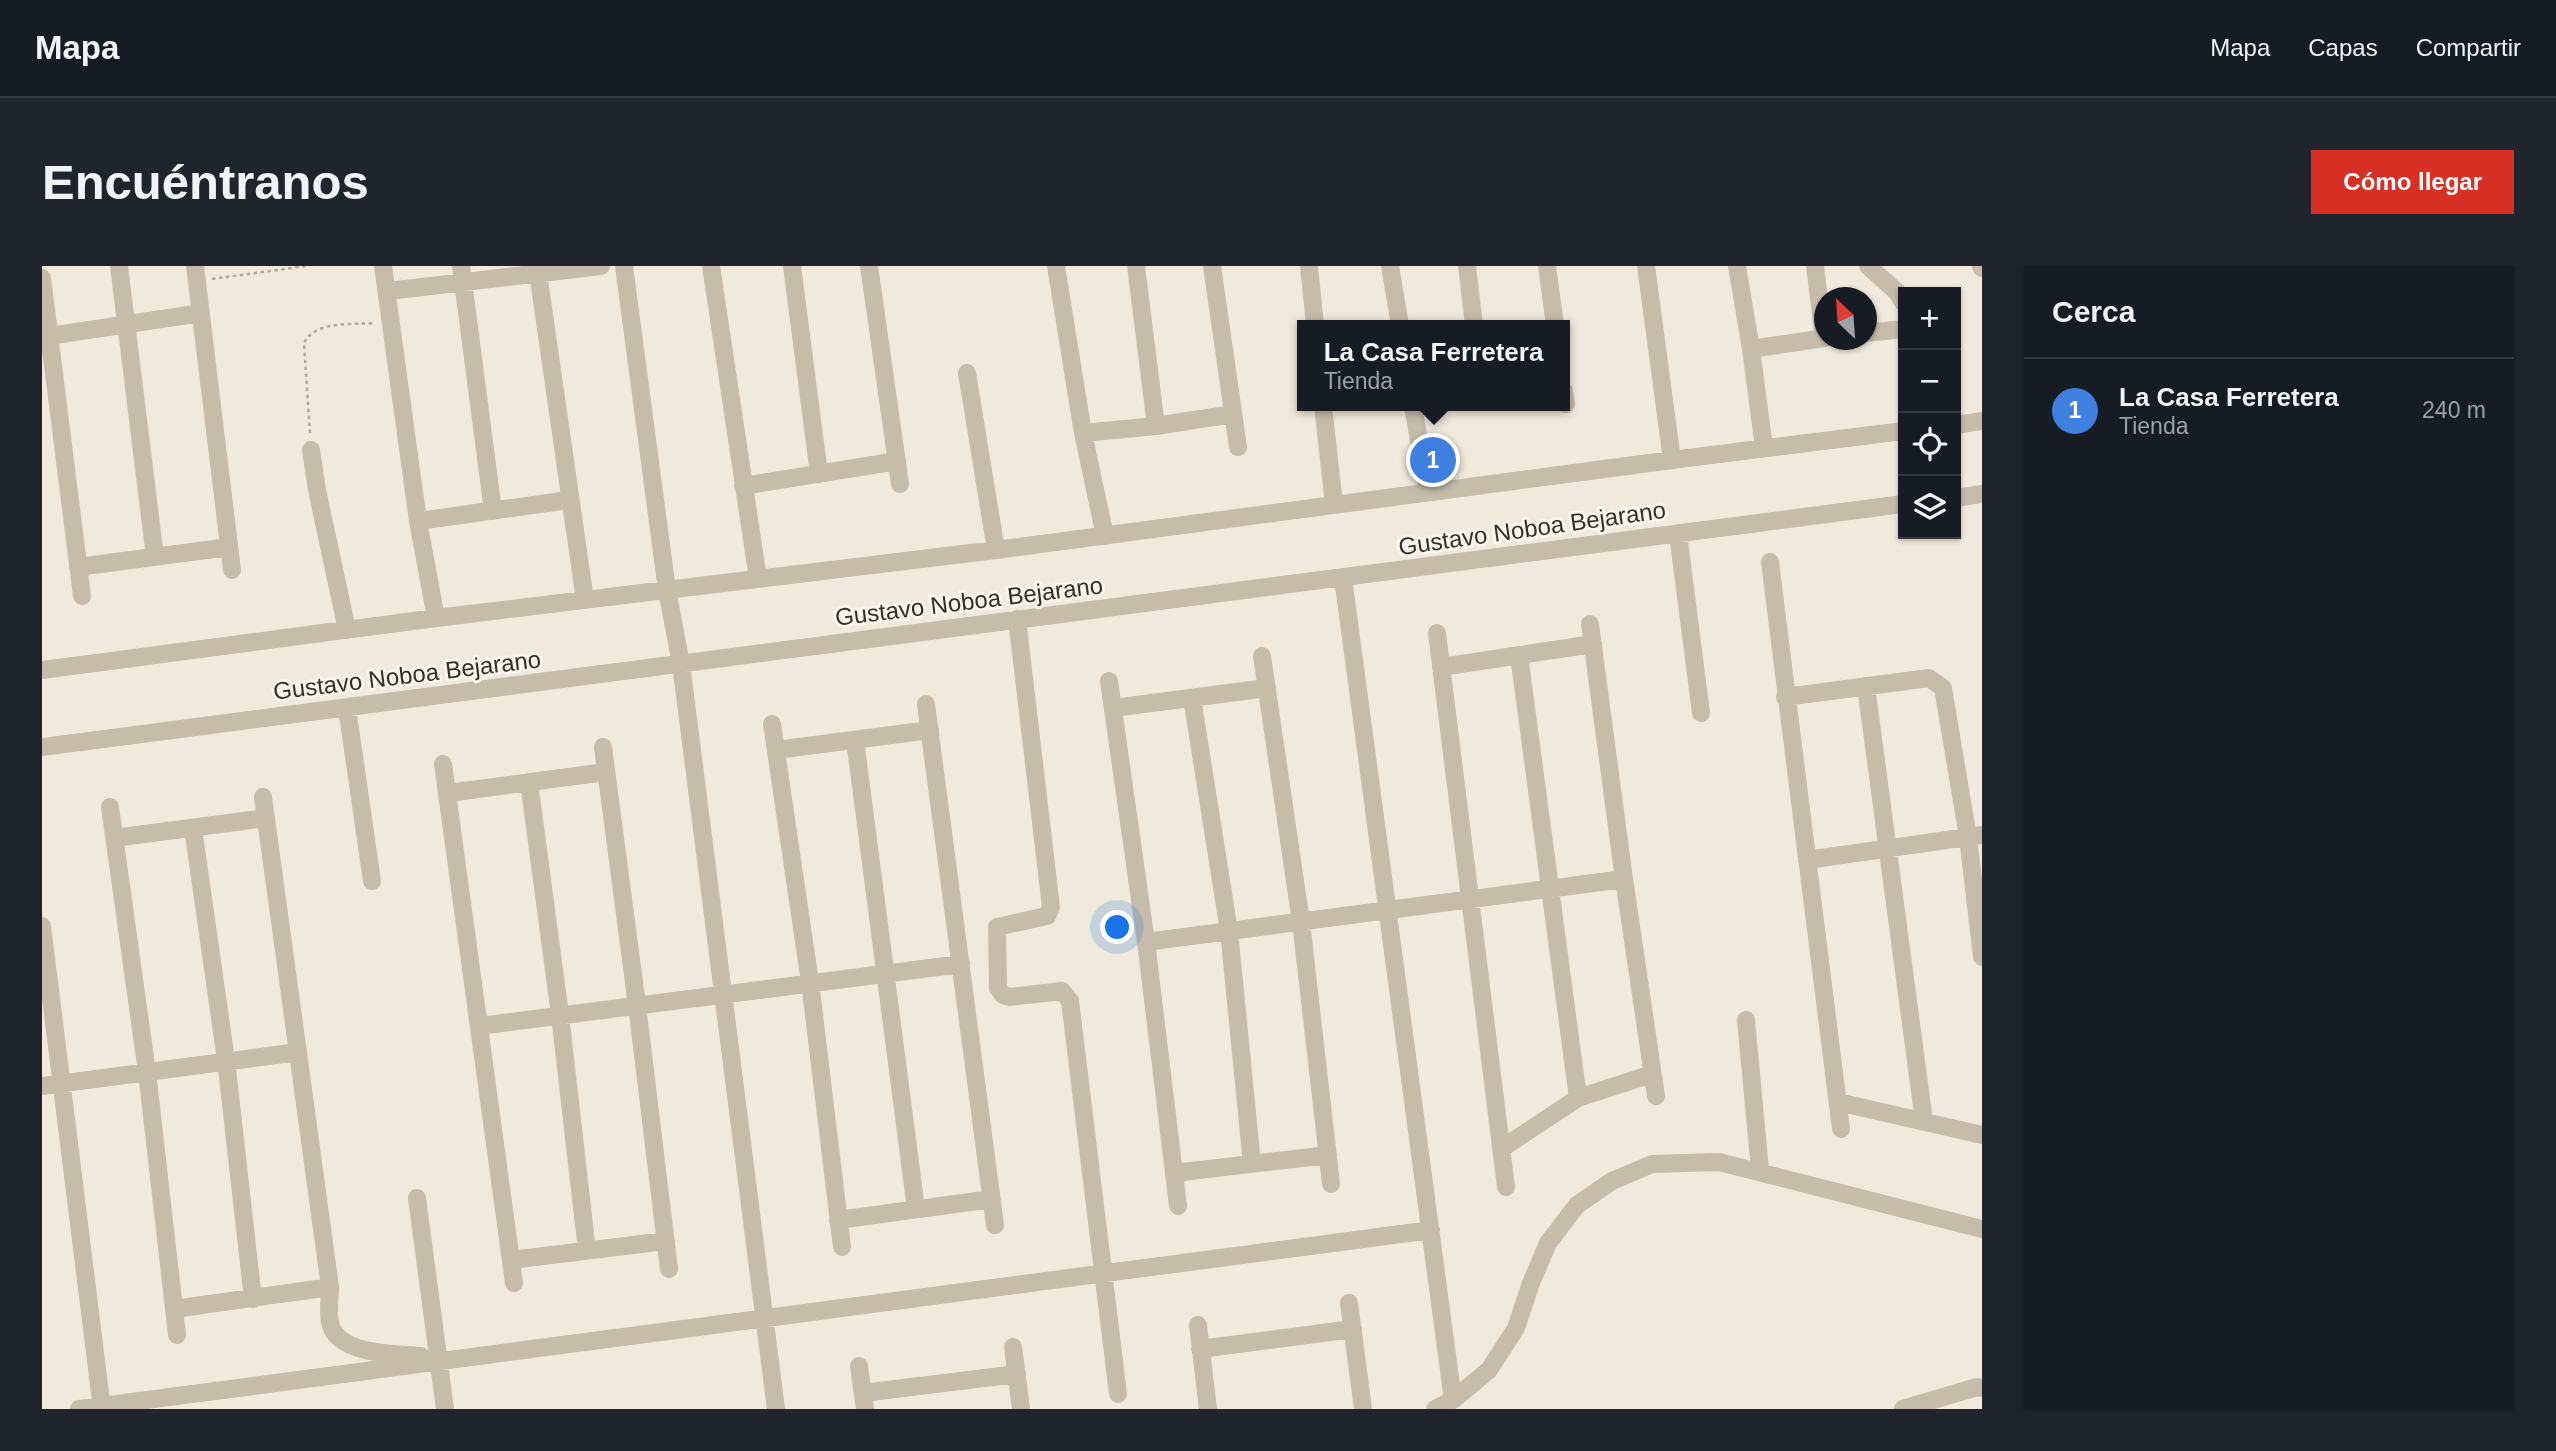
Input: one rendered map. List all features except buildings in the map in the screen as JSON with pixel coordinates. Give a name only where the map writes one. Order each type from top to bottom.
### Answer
[{"type":"street","points":[[119,266],[155,557]]},
{"type":"street","points":[[383,266],[418,522],[436,618]]},
{"type":"street","points":[[388,291],[462,274],[601,266]]},
{"type":"street","points":[[624,266],[667,590],[681,664],[776,1409]]},
{"type":"street","points":[[711,266],[758,579]]},
{"type":"street","points":[[792,266],[819,474]]},
{"type":"street","points":[[869,266],[900,484]]},
{"type":"street","points":[[1056,266],[1083,433],[1105,536]]},
{"type":"street","points":[[1136,266],[1156,426]]},
{"type":"street","points":[[1212,266],[1238,447]]},
{"type":"street","points":[[1309,266],[1314,320]]},
{"type":"street","points":[[1390,266],[1399,320]]},
{"type":"street","points":[[1467,266],[1473,320]]},
{"type":"street","points":[[1547,266],[1554,320]]},
{"type":"street","points":[[1646,266],[1672,460]]},
{"type":"street","points":[[1737,266],[1764,448]]},
{"type":"street","points":[[1815,266],[1818,287]]},
{"type":"street","points":[[1868,266],[1898,292]]},
{"type":"street","points":[[537,270],[585,600]]},
{"type":"street","points":[[196,274],[232,570]]},
{"type":"street","points":[[462,274],[493,511]]},
{"type":"street","points":[[42,278],[46,336],[82,596]]},
{"type":"street","points":[[46,336],[201,313]]},
{"type":"street","points":[[1877,332],[1898,330]]},
{"type":"street","points":[[1751,349],[1814,340]]},
{"type":"street","points":[[967,373],[996,550]]},
{"type":"street","points":[[1325,411],[1334,505]]},
{"type":"street","points":[[1414,411],[1428,492]]},
{"type":"street","points":[[1083,433],[1156,426],[1233,414]]},
{"type":"street","points":[[1961,424],[1982,421]]},
{"type":"street","name":"Gustavo Noboa Bejarano","points":[[42,670],[436,618],[1105,536],[1898,432]]},
{"type":"street","points":[[312,450],[317,490],[346,630]]},
{"type":"street","points":[[743,486],[897,461]]},
{"type":"street","points":[[1961,497],[1982,494]]},
{"type":"street","points":[[418,522],[569,500]]},
{"type":"street","name":"Gustavo Noboa Bejarano","points":[[42,747],[1898,505]]},
{"type":"street","points":[[1678,534],[1700,713]]},
{"type":"street","points":[[78,567],[229,547]]},
{"type":"street","points":[[1770,562],[1841,1129]]},
{"type":"street","points":[[1343,578],[1453,1400]]},
{"type":"street","points":[[1017,619],[1051,907],[1047,916],[998,927],[998,988],[1003,995],[1009,997],[1062,991],[1070,1002],[1118,1394]]},
{"type":"street","points":[[1590,624],[1656,1096]]},
{"type":"street","points":[[1437,633],[1506,1187]]},
{"type":"street","points":[[1441,667],[1593,644]]},
{"type":"street","points":[[1519,655],[1578,1098]]},
{"type":"street","points":[[1262,656],[1301,922],[1331,1184]]},
{"type":"street","points":[[1785,697],[1929,678],[1942,688],[1975,836],[1982,957]]},
{"type":"street","points":[[1110,681],[1146,942],[1178,1206]]},
{"type":"street","points":[[1866,686],[1924,1121]]},
{"type":"street","points":[[1113,709],[1267,688]]},
{"type":"street","points":[[1192,698],[1229,931],[1252,1164]]},
{"type":"street","points":[[926,704],[995,1225]]},
{"type":"street","points":[[346,708],[372,881]]},
{"type":"street","points":[[772,724],[810,982],[842,1247]]},
{"type":"street","points":[[776,750],[930,730]]},
{"type":"street","points":[[855,740],[916,1209]]},
{"type":"street","points":[[603,747],[638,1005],[669,1269]]},
{"type":"street","points":[[443,764],[514,1283]]},
{"type":"street","points":[[447,793],[606,772]]},
{"type":"street","points":[[529,782],[560,1015],[587,1251]]},
{"type":"street","points":[[263,797],[330,1287],[330,1325],[336,1335],[347,1344],[368,1351],[438,1359]]},
{"type":"street","points":[[110,807],[146,1072],[177,1335]]},
{"type":"street","points":[[114,838],[266,818]]},
{"type":"street","points":[[193,828],[226,1060],[253,1299]]},
{"type":"street","points":[[1807,860],[1975,836]]},
{"type":"street","points":[[1146,942],[1624,879]]},
{"type":"street","points":[[42,926],[102,1408]]},
{"type":"street","points":[[479,1026],[961,964]]},
{"type":"street","points":[[1746,1020],[1760,1170]]},
{"type":"street","points":[[42,1086],[298,1052]]},
{"type":"street","points":[[1501,1149],[1578,1098],[1652,1074]]},
{"type":"street","points":[[1838,1102],[1982,1135]]},
{"type":"street","points":[[1174,1172],[1328,1155]]},
{"type":"street","points":[[1436,1409],[1453,1400],[1489,1370],[1516,1328],[1548,1242],[1577,1205],[1612,1181],[1652,1164],[1719,1162],[1760,1170],[1872,1202],[1982,1228]]},
{"type":"street","points":[[417,1198],[445,1409]]},
{"type":"street","points":[[838,1220],[992,1199]]},
{"type":"street","points":[[79,1409],[102,1408],[438,1359],[1431,1230]]},
{"type":"street","points":[[511,1259],[666,1241]]},
{"type":"street","points":[[174,1309],[330,1287]]},
{"type":"street","points":[[1349,1303],[1363,1409]]},
{"type":"street","points":[[1198,1325],[1208,1409]]},
{"type":"street","points":[[1200,1349],[1353,1329]]},
{"type":"street","points":[[1013,1347],[1021,1409]]},
{"type":"street","points":[[859,1366],[864,1401],[1017,1374]]},
{"type":"street","points":[[1903,1409],[1977,1387],[1982,1388]]},
{"type":"path","points":[[196,274],[306,266]]},
{"type":"path","points":[[312,450],[304,343],[318,328],[391,322]]},
{"type":"place","name":"La Casa Ferretera","points":[[1433,460]]}]
